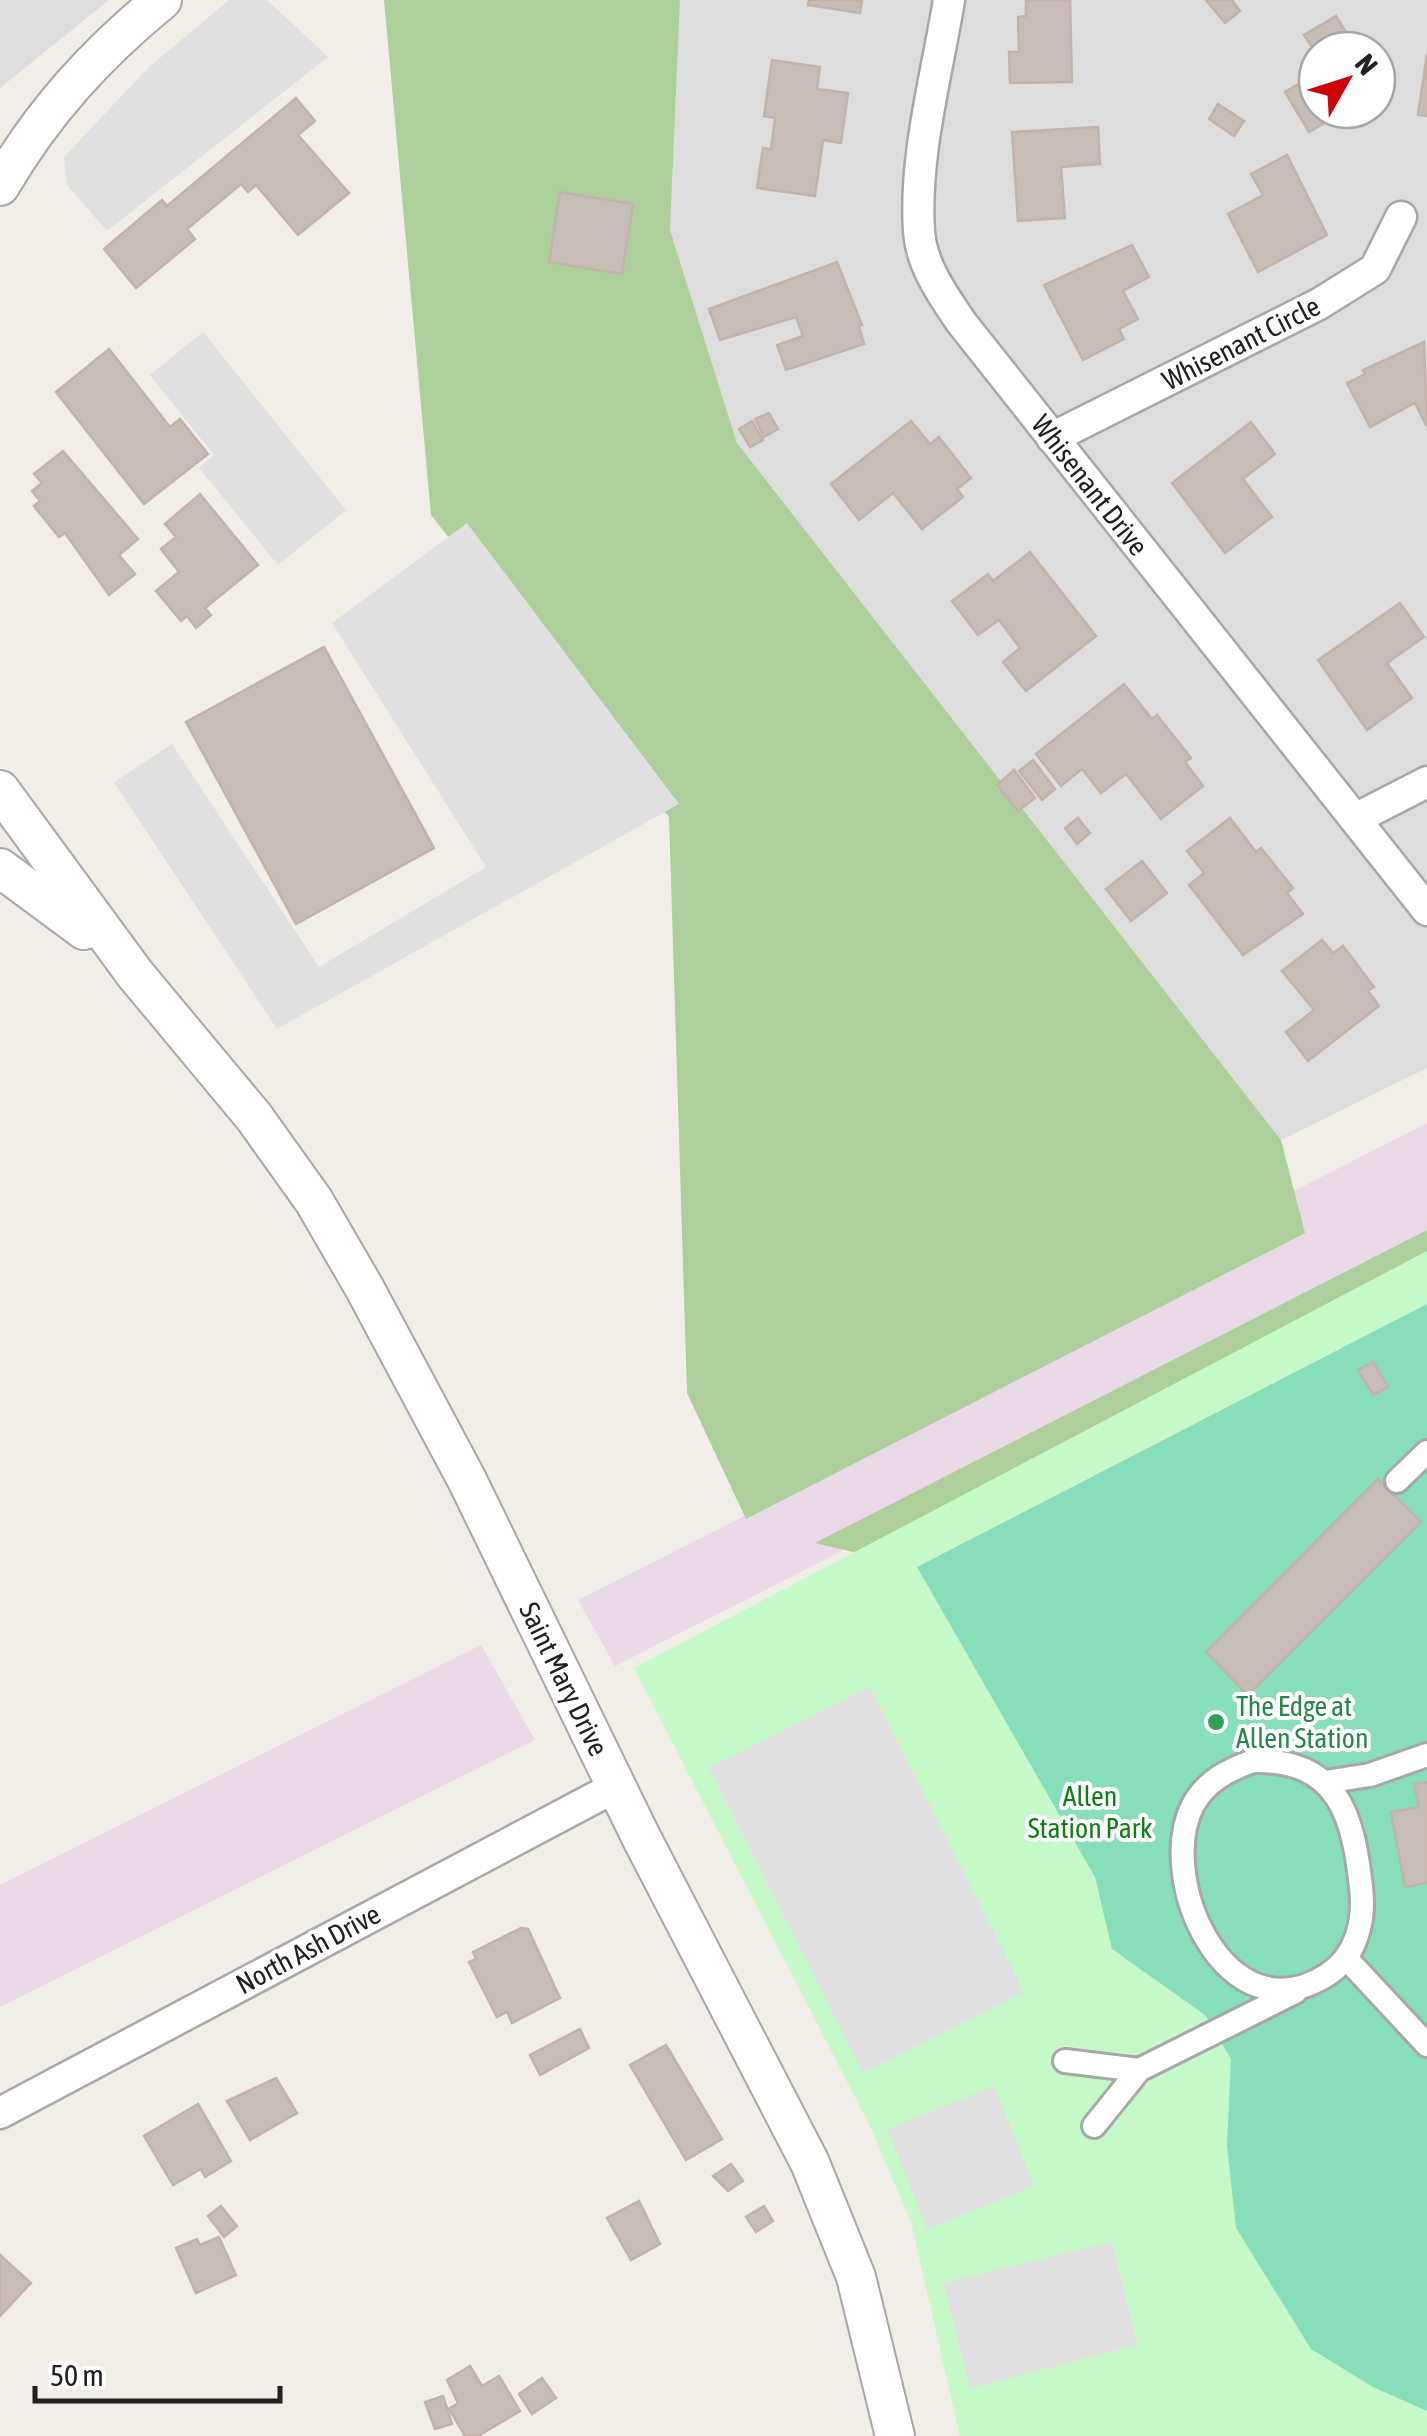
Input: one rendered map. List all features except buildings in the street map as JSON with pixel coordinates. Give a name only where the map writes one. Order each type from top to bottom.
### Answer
[{"type":"street","points":[[0,186],[55,102],[104,48],[162,0]]},
{"type":"street","name":"Whisenant Drive","points":[[948,0],[922,168],[919,233],[926,260],[961,322],[1427,910]]},
{"type":"street","name":"Whisenant Circle","points":[[1052,438],[1375,269],[1401,217]]},
{"type":"street","points":[[1355,820],[1427,782]]},
{"type":"street","name":"Saint Mary Drive","points":[[0,790],[136,974],[254,1117],[314,1201],[467,1480],[617,1786],[810,2162],[856,2277],[895,2436]]},
{"type":"street","name":"Saint Mary Drive","points":[[0,868],[52,902],[136,974]]},
{"type":"street","points":[[1397,1481],[1427,1452]]},
{"type":"street","points":[[1326,1782],[1370,1775],[1427,1755]]},
{"type":"street","points":[[1094,2126],[1140,2070],[1317,1981],[1346,1958],[1358,1936],[1361,1888],[1352,1830],[1343,1804],[1326,1782],[1292,1764],[1253,1761],[1228,1770],[1208,1785],[1193,1806],[1185,1831],[1190,1890],[1200,1926],[1209,1948],[1226,1968],[1248,1982],[1273,1989],[1317,1981]]},
{"type":"street","name":"North Ash Drive","points":[[0,2113],[617,1786]]},
{"type":"street","points":[[1346,1958],[1427,2045]]},
{"type":"street","points":[[1064,2061],[1140,2070]]},
{"type":"shaded area","points":[[0,0],[109,0],[0,88]]},
{"type":"shaded area","points":[[229,0],[267,0],[328,57],[107,231],[67,185],[64,157],[148,68]]},
{"type":"shaded area","points":[[680,0],[1427,0],[1427,1068],[1281,1140],[737,443],[670,230]]},
{"type":"shaded area","points":[[203,332],[346,510],[278,565],[199,468],[214,455],[150,375]]},
{"type":"shaded area","points":[[467,523],[679,804],[277,1029],[114,782],[172,744],[319,967],[486,867],[332,623]]},
{"type":"shaded area","points":[[1427,1123],[1427,1254],[615,1666],[578,1600],[1304,1233],[1292,1192]]},
{"type":"shaded area","points":[[481,1645],[535,1740],[0,2007],[0,1885]]},
{"type":"shaded area","points":[[870,1687],[1024,1992],[863,2073],[709,1768]]},
{"type":"shaded area","points":[[994,2086],[1034,2186],[927,2229],[887,2129]]},
{"type":"shaded area","points":[[1112,2242],[1138,2345],[970,2388],[943,2283]]},
{"type":"green space","points":[[384,0],[680,0],[670,230],[737,443],[1281,1140],[1305,1233],[746,1519],[687,1393],[669,817],[431,515]]},
{"type":"green space","points":[[1427,1230],[1427,1304],[917,1567],[815,1543]]},
{"type":"green space","name":"Allen Station Park","points":[[1427,1251],[1427,2436],[960,2436],[911,2222],[871,2128],[634,1668]]},
{"type":"green space","name":"The Edge at Allen Station","points":[[1427,1304],[1427,2411],[1373,2387],[1311,2349],[1236,2228],[1227,2145],[1231,2059],[1205,2015],[1112,1949],[1095,1877],[917,1567]]},
{"type":"place","name":"The Edge at Allen Station","points":[[1216,1722]]}]
